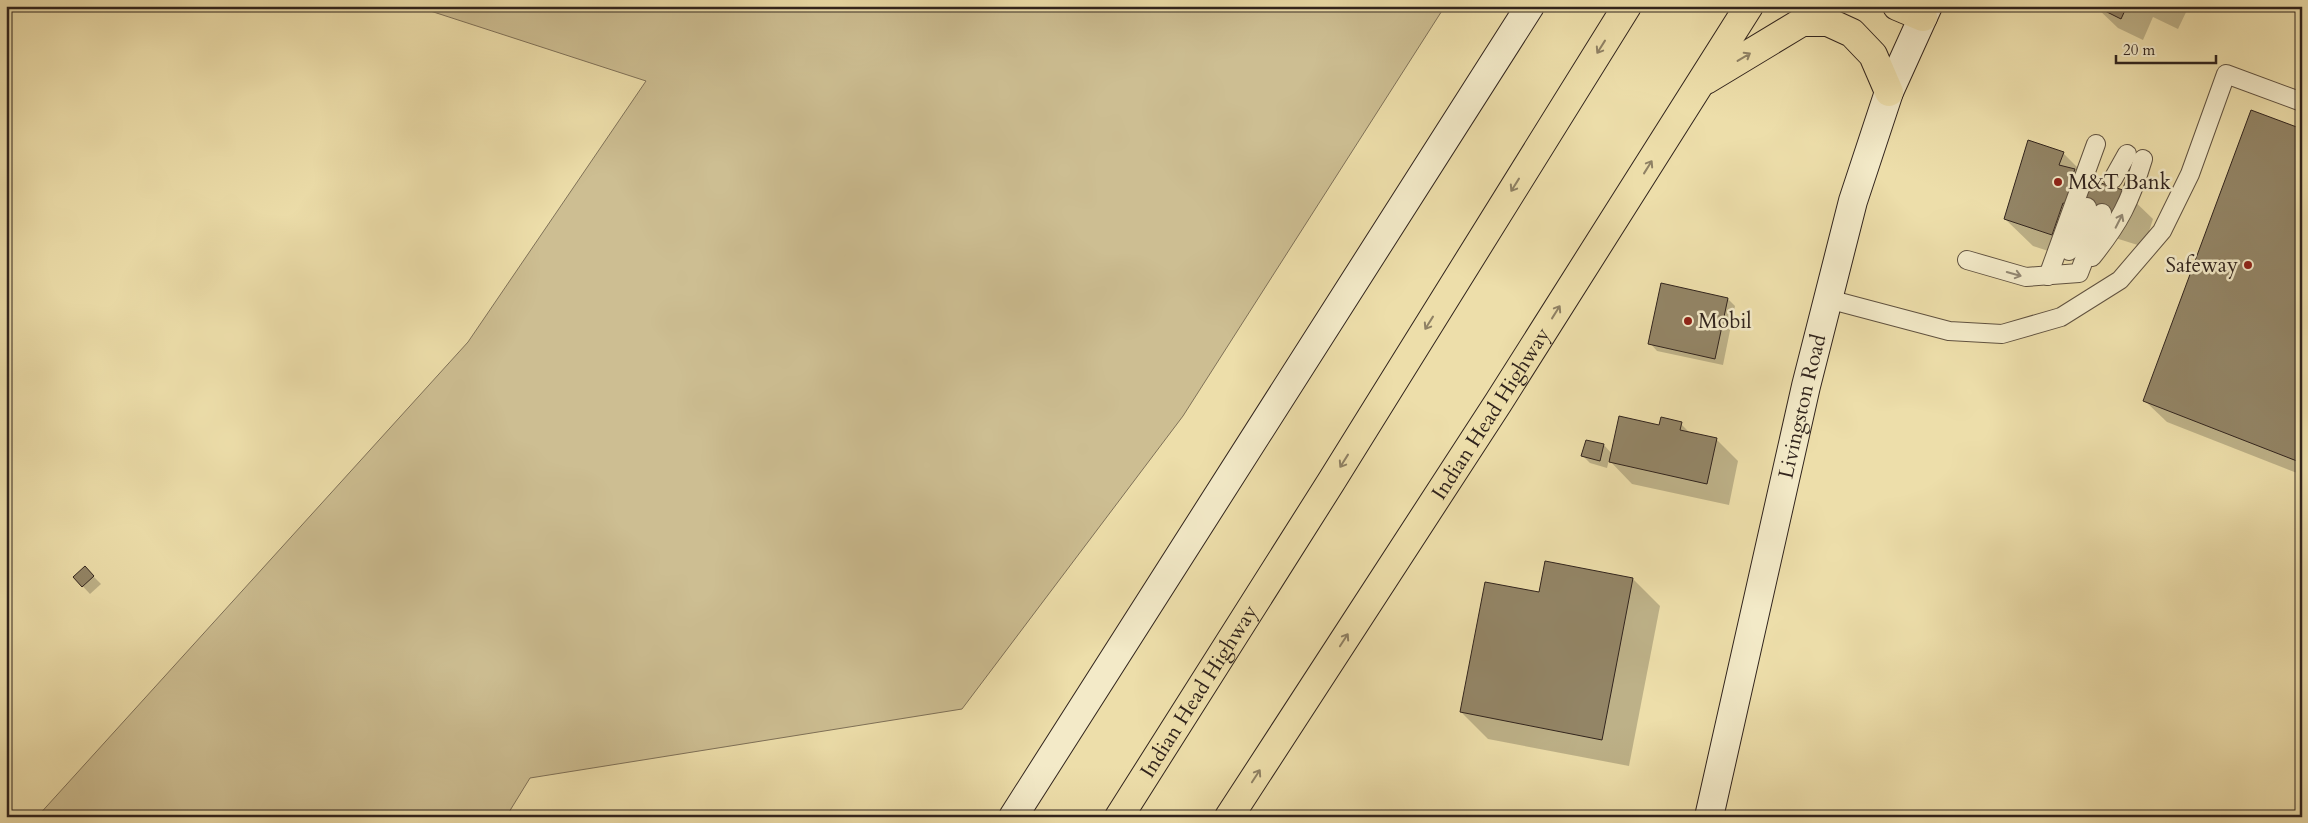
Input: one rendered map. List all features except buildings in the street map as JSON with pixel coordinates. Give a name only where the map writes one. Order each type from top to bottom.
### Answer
[{"type":"highway","name":"Indian Head Highway","points":[[1119,817],[1628,6]]},
{"type":"highway","name":"Indian Head Highway","points":[[1229,817],[1493,412],[1749,6]]},
{"type":"highway","points":[[1897,6],[1925,12]]},
{"type":"highway","points":[[1702,82],[1802,22],[1828,22],[1852,33],[1873,55],[1889,92]]},
{"type":"street","points":[[1013,817],[1530,6]]},
{"type":"street","name":"Livingston Road","points":[[1710,817],[1766,559],[1853,201],[1889,92],[1925,12]]},
{"type":"lane","points":[[1828,299],[1949,331],[2002,334],[2061,317],[2120,280],[2162,230],[2190,174],[2226,74],[2302,102]]},
{"type":"lane","points":[[2054,275],[2102,146],[2096,173]]},
{"type":"lane","points":[[1967,260],[2026,277],[2079,273],[2115,228],[2133,194],[2135,156],[2113,179]]},
{"type":"lane","points":[[2054,275],[2095,210],[2079,273]]},
{"type":"shaded area","points":[[415,6],[1445,6],[1183,416],[962,709],[530,778],[506,817],[37,817],[468,342],[646,81]]},
{"type":"place","name":"M&T Bank","points":[[2058,182]]},
{"type":"place","name":"Safeway","points":[[2248,265]]},
{"type":"place","name":"Mobil","points":[[1688,321]]}]
